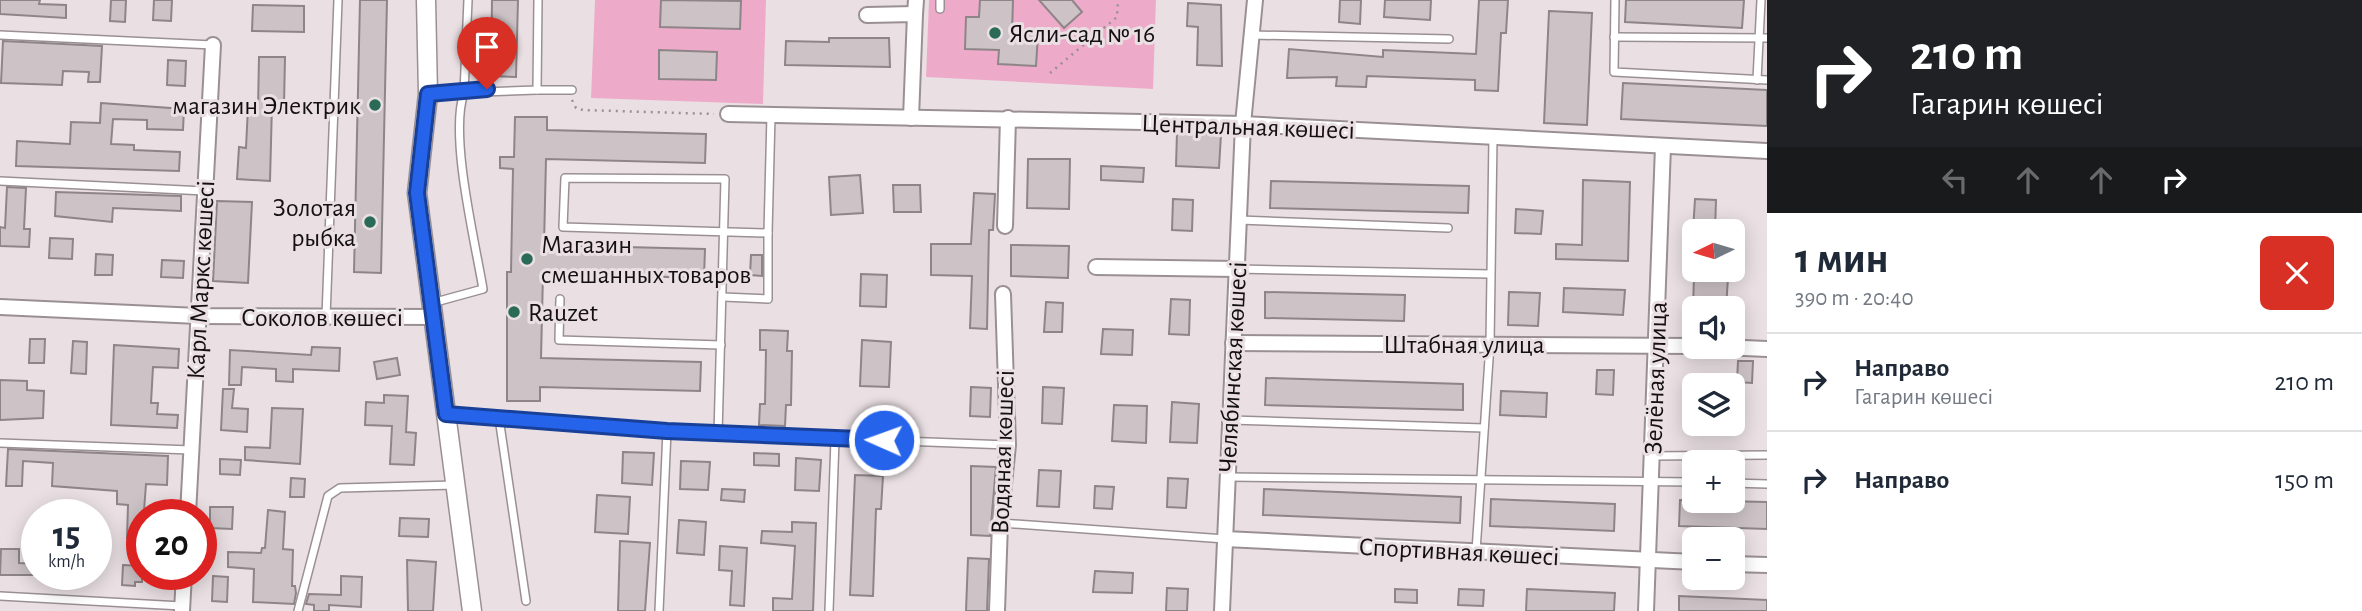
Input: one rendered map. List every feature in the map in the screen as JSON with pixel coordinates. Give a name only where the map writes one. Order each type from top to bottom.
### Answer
[{"type":"street","points":[[426,0],[428,94],[417,193],[472,611]]},
{"type":"street","name":"Челябинская көшесі","points":[[1222,611],[1243,124],[1255,0]]},
{"type":"street","points":[[867,15],[916,7],[911,118]]},
{"type":"street","name":"Карл Маркс көшесі","points":[[189,499],[213,45]]},
{"type":"street","name":"Центральная көшесі","points":[[728,114],[1243,124],[1767,151]]},
{"type":"street","points":[[1005,226],[1008,118]]},
{"type":"street","name":"Зелёная улица","points":[[1646,611],[1663,146]]},
{"type":"street","points":[[1097,267],[1237,269]]},
{"type":"street","name":"Водяная көшесі","points":[[997,611],[1000,523],[1008,445],[1003,294]]},
{"type":"street","name":"Соколов көшесі","points":[[0,307],[198,316],[326,317],[433,310]]},
{"type":"street","name":"Штабная улица","points":[[1233,343],[1682,346]]},
{"type":"street","points":[[1745,348],[1767,349]]},
{"type":"street","name":"Спортивная көшесі","points":[[1225,539],[1682,561]]},
{"type":"street","points":[[1745,564],[1767,565]]},
{"type":"street","points":[[183,608],[184,590]]},
{"type":"lane","points":[[326,317],[338,0]]},
{"type":"lane","points":[[433,310],[483,289],[459,135],[460,106],[464,93],[468,0]]},
{"type":"lane","points":[[537,90],[538,0]]},
{"type":"lane","points":[[940,0],[940,9]]},
{"type":"lane","points":[[1615,0],[1614,72],[1767,80]]},
{"type":"lane","points":[[1757,80],[1763,38],[1760,0]]},
{"type":"lane","points":[[0,35],[213,45]]},
{"type":"lane","points":[[1252,35],[1448,39]]},
{"type":"lane","points":[[1614,37],[1763,38]]},
{"type":"lane","points":[[428,94],[487,89],[572,90]]},
{"type":"lane","points":[[723,297],[768,299],[771,115]]},
{"type":"lane","points":[[1476,551],[1490,344],[1493,137]]},
{"type":"lane","points":[[718,434],[723,297],[724,232],[725,179],[565,178],[563,227],[724,232],[768,233]]},
{"type":"lane","points":[[0,181],[205,191]]},
{"type":"lane","points":[[1239,220],[1448,228]]},
{"type":"lane","points":[[1237,269],[1490,274]]},
{"type":"lane","points":[[560,299],[559,340],[721,345]]},
{"type":"lane","points":[[446,414],[718,434],[1008,445]]},
{"type":"lane","points":[[499,418],[526,601]]},
{"type":"lane","points":[[1230,420],[1483,428]]},
{"type":"lane","points":[[659,611],[667,431]]},
{"type":"lane","points":[[829,611],[835,439]]},
{"type":"lane","points":[[0,443],[191,450]]},
{"type":"lane","points":[[1652,456],[1767,455]]},
{"type":"lane","points":[[1227,477],[1682,482]]},
{"type":"lane","points":[[1745,483],[1767,484]]},
{"type":"lane","points":[[298,611],[328,496],[340,488],[455,485]]},
{"type":"lane","points":[[1000,523],[1225,539]]},
{"type":"lane","points":[[0,596],[183,608]]},
{"type":"path","points":[[1049,73],[1117,17],[1118,0]]},
{"type":"path","points":[[572,90],[572,100],[576,108],[583,110],[728,114]]},
{"type":"shaded area","points":[[595,0],[766,0],[763,104],[591,98]]},
{"type":"shaded area","points":[[929,0],[1156,0],[1153,89],[926,77]]},
{"type":"building","points":[[0,0],[40,0],[39,4],[66,5],[66,18],[0,14]]},
{"type":"building","points":[[111,0],[126,0],[125,22],[110,21]]},
{"type":"building","points":[[154,0],[172,0],[171,21],[153,20]]},
{"type":"building","points":[[360,0],[387,0],[381,273],[354,272]]},
{"type":"building","points":[[492,0],[518,0],[516,77],[491,76]]},
{"type":"building","points":[[661,0],[741,1],[740,29],[660,27]]},
{"type":"building","name":"Ясли-сад № 16","points":[[980,0],[1013,0],[1012,33],[1038,34],[1036,66],[998,64],[999,50],[965,49],[966,17],[979,17]]},
{"type":"building","points":[[1039,0],[1072,0],[1082,12],[1064,28]]},
{"type":"building","points":[[1340,0],[1361,0],[1360,24],[1339,22]]},
{"type":"building","points":[[1385,0],[1431,0],[1430,20],[1384,17]]},
{"type":"building","points":[[1479,0],[1508,0],[1506,33],[1501,33],[1498,91],[1475,90],[1475,80],[1367,76],[1366,87],[1336,86],[1337,77],[1287,78],[1289,49],[1383,57],[1383,50],[1476,54]]},
{"type":"building","points":[[1626,0],[1744,0],[1742,28],[1625,22]]},
{"type":"building","points":[[1188,3],[1221,5],[1222,66],[1197,65],[1198,27],[1187,26]]},
{"type":"building","points":[[253,5],[304,6],[304,32],[252,31]]},
{"type":"building","points":[[1549,11],[1592,13],[1587,125],[1544,123]]},
{"type":"building","points":[[829,38],[889,38],[890,67],[785,65],[786,41],[829,42]]},
{"type":"building","points":[[3,41],[102,46],[100,82],[88,82],[89,72],[63,71],[62,85],[1,83]]},
{"type":"building","points":[[659,50],[717,52],[716,80],[659,79]]},
{"type":"building","points":[[259,57],[285,57],[284,105],[272,104],[270,181],[237,179],[239,147],[246,148],[248,107],[258,108]]},
{"type":"building","points":[[168,60],[186,61],[185,86],[167,85]]},
{"type":"building","points":[[1623,83],[1767,90],[1767,126],[1621,119]]},
{"type":"building","points":[[101,103],[184,109],[183,130],[147,129],[147,120],[113,119],[111,144],[134,145],[134,150],[180,152],[179,171],[16,166],[17,141],[70,144],[71,122],[100,123]]},
{"type":"building","points":[[515,117],[547,117],[547,130],[706,134],[705,163],[546,159],[544,245],[705,249],[704,278],[543,274],[541,358],[701,362],[700,391],[540,387],[540,401],[507,401],[507,272],[511,272],[513,169],[500,168],[500,157],[514,157]]},
{"type":"building","points":[[1177,132],[1221,134],[1219,168],[1176,166]]},
{"type":"building","points":[[1028,159],[1070,159],[1069,209],[1027,208]]},
{"type":"building","points":[[1101,166],[1144,168],[1143,182],[1101,180]]},
{"type":"building","points":[[860,175],[863,213],[831,215],[829,177]]},
{"type":"building","points":[[1583,180],[1630,182],[1628,261],[1556,259],[1556,244],[1582,245]]},
{"type":"building","points":[[1271,181],[1469,186],[1468,213],[1270,208]]},
{"type":"building","points":[[893,185],[920,185],[921,212],[894,212]]},
{"type":"building","points":[[7,187],[26,188],[24,229],[30,229],[29,247],[0,246],[0,227],[5,228]]},
{"type":"building","points":[[56,192],[181,196],[181,211],[113,208],[112,222],[55,216]]},
{"type":"building","points":[[974,193],[995,194],[993,230],[989,230],[987,329],[970,328],[972,276],[931,275],[931,244],[971,244]]},
{"type":"building","points":[[1173,199],[1193,200],[1192,231],[1172,230]]},
{"type":"building","points":[[1695,199],[1716,200],[1715,219],[1694,219]]},
{"type":"building","points":[[217,201],[252,202],[248,283],[213,281]]},
{"type":"building","points":[[1516,209],[1543,211],[1541,234],[1515,233]]},
{"type":"building","points":[[50,238],[73,239],[72,259],[49,258]]},
{"type":"building","points":[[1011,245],[1069,246],[1068,278],[1011,276]]},
{"type":"building","points":[[96,254],[113,255],[112,275],[95,275]]},
{"type":"building","points":[[751,255],[762,255],[762,276],[750,275]]},
{"type":"building","points":[[162,260],[184,261],[183,278],[161,277]]},
{"type":"building","points":[[861,274],[887,275],[886,307],[860,306]]},
{"type":"building","points":[[1694,282],[1728,282],[1727,296],[1693,296]]},
{"type":"building","points":[[1564,288],[1625,290],[1623,315],[1563,312]]},
{"type":"building","points":[[1265,292],[1405,295],[1404,321],[1265,318]]},
{"type":"building","points":[[1509,292],[1540,293],[1538,326],[1508,325]]},
{"type":"building","points":[[1171,299],[1190,300],[1189,335],[1169,334]]},
{"type":"building","points":[[1046,302],[1063,303],[1062,332],[1044,332]]},
{"type":"building","points":[[1103,329],[1133,330],[1132,355],[1101,354]]},
{"type":"building","points":[[760,330],[788,331],[787,351],[792,351],[791,405],[786,405],[785,426],[759,425],[760,404],[765,404],[766,350],[760,350]]},
{"type":"building","points":[[30,339],[45,339],[44,363],[29,363]]},
{"type":"building","points":[[862,340],[891,342],[889,387],[860,386]]},
{"type":"building","points":[[73,341],[87,342],[86,374],[71,373]]},
{"type":"building","points":[[114,345],[179,349],[178,368],[153,367],[151,403],[158,403],[157,414],[178,415],[177,428],[111,425]]},
{"type":"building","points":[[312,347],[340,348],[339,371],[293,369],[293,382],[276,381],[276,369],[242,367],[241,385],[229,385],[230,350],[311,355]]},
{"type":"building","points":[[397,358],[400,375],[377,379],[374,362]]},
{"type":"building","points":[[1738,361],[1753,361],[1752,383],[1745,383],[1745,373],[1737,373]]},
{"type":"building","points":[[1597,370],[1614,370],[1613,395],[1596,394]]},
{"type":"building","points":[[1266,378],[1463,384],[1463,410],[1265,405]]},
{"type":"building","points":[[0,380],[27,381],[27,390],[44,391],[43,418],[0,420]]},
{"type":"building","points":[[971,387],[991,388],[990,417],[970,416]]},
{"type":"building","points":[[1043,387],[1064,388],[1062,424],[1042,423]]},
{"type":"building","points":[[223,389],[234,389],[232,408],[248,409],[247,432],[221,430]]},
{"type":"building","points":[[1501,391],[1547,393],[1546,417],[1500,415]]},
{"type":"building","points":[[384,395],[408,396],[406,432],[416,433],[414,465],[390,464],[392,426],[365,425],[366,402],[384,403]]},
{"type":"building","points":[[1172,402],[1199,404],[1197,443],[1170,442]]},
{"type":"building","points":[[1114,405],[1147,406],[1146,443],[1112,441]]},
{"type":"building","points":[[272,408],[303,409],[300,464],[245,460],[245,447],[270,448]]},
{"type":"building","points":[[8,449],[168,456],[167,485],[146,484],[145,499],[126,499],[126,505],[117,504],[117,491],[52,486],[53,463],[23,461],[22,486],[6,486]]},
{"type":"building","points":[[623,452],[654,453],[652,485],[622,483]]},
{"type":"building","points":[[754,453],[779,454],[779,466],[754,465]]},
{"type":"building","points":[[796,458],[821,460],[819,491],[795,490]]},
{"type":"building","points":[[220,459],[241,460],[240,475],[220,474]]},
{"type":"building","points":[[681,461],[710,462],[708,490],[680,489]]},
{"type":"building","points":[[971,466],[996,467],[990,536],[971,535]]},
{"type":"building","points":[[1039,470],[1061,471],[1059,507],[1037,506]]},
{"type":"building","points":[[855,475],[883,476],[881,509],[876,509],[873,596],[850,595]]},
{"type":"building","points":[[291,478],[305,479],[304,497],[290,497]]},
{"type":"building","points":[[1168,478],[1188,479],[1186,508],[1167,507]]},
{"type":"building","points":[[1095,486],[1114,487],[1112,509],[1094,508]]},
{"type":"building","points":[[722,489],[745,490],[744,502],[721,500]]},
{"type":"building","points":[[1264,489],[1461,497],[1460,523],[1263,515]]},
{"type":"building","points":[[597,495],[630,497],[628,534],[595,532]]},
{"type":"building","points":[[1491,499],[1615,504],[1614,531],[1490,526]]},
{"type":"building","points":[[1680,500],[1682,513],[1745,513],[1745,501],[1767,502],[1767,529],[1679,526]]},
{"type":"building","points":[[217,507],[233,507],[232,529],[217,528]]},
{"type":"building","points":[[268,510],[285,512],[283,549],[293,550],[292,586],[295,586],[296,593],[294,604],[253,602],[254,569],[228,567],[228,552],[261,553],[262,548],[265,548]]},
{"type":"building","points":[[400,518],[429,519],[428,537],[399,536]]},
{"type":"building","points":[[679,520],[706,522],[704,555],[677,553]]},
{"type":"building","points":[[792,522],[816,523],[813,611],[773,611],[773,598],[792,599],[795,546],[761,543],[762,531],[792,532]]},
{"type":"building","points":[[620,541],[650,543],[645,611],[618,611]]},
{"type":"building","points":[[720,546],[747,548],[744,606],[730,605],[732,571],[719,570]]},
{"type":"building","points":[[1,549],[19,549],[21,575],[0,575]]},
{"type":"building","points":[[968,558],[989,559],[987,611],[966,611]]},
{"type":"building","points":[[407,560],[436,562],[433,611],[408,611]]},
{"type":"building","points":[[123,565],[126,565],[126,585],[122,585]]},
{"type":"building","points":[[1095,571],[1133,573],[1132,593],[1093,592]]},
{"type":"building","points":[[217,576],[228,577],[227,602],[212,601],[212,590],[217,590]]},
{"type":"building","points":[[341,576],[362,577],[361,607],[329,605],[329,611],[314,611],[314,605],[306,604],[309,594],[341,595]]},
{"type":"building","points":[[1167,588],[1188,589],[1187,611],[1166,611]]},
{"type":"building","points":[[1395,589],[1417,590],[1417,603],[1395,602]]},
{"type":"building","points":[[1459,589],[1484,590],[1483,606],[1458,605]]},
{"type":"building","points":[[1527,589],[1615,593],[1614,611],[1526,611]]},
{"type":"building","points":[[1679,596],[1767,600],[1767,611],[1679,611]]},
{"type":"place","name":"Ясли-сад № 16","points":[[995,33]]},
{"type":"place","name":"магазин Электрик","points":[[375,105]]},
{"type":"place","name":"Золотая рыбка","points":[[370,222]]},
{"type":"place","name":"Магазин смешанных товаров","points":[[527,259]]},
{"type":"place","name":"Rauzet","points":[[514,312]]},
{"type":"route","points":[[487,89],[428,94],[417,193],[446,414],[667,431],[884,440]]}]
